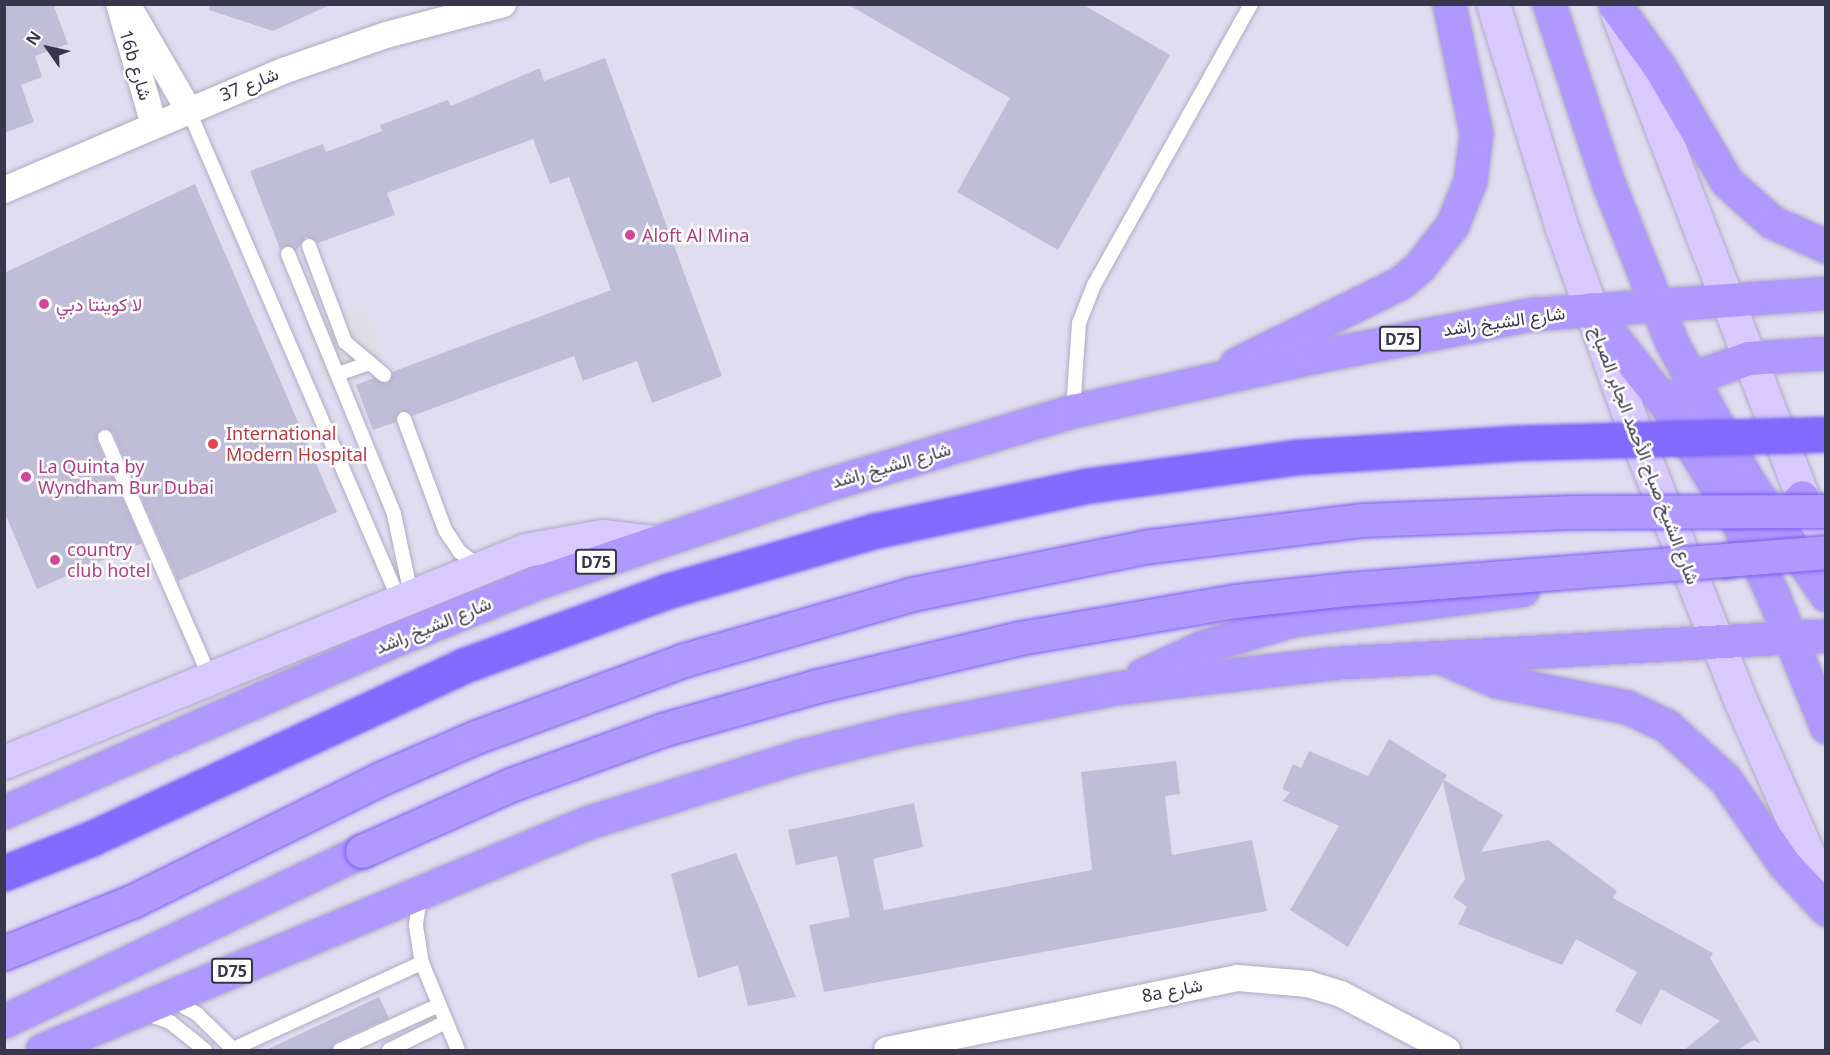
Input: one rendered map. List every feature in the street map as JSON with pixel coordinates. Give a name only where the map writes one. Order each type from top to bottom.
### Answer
[{"type":"highway","points":[[4,873],[90,839],[465,665],[667,591],[874,531],[1084,486],[1298,457],[1512,443],[1826,434]]},
{"type":"main road","points":[[1210,381],[1280,339],[1386,292],[1420,266],[1452,225],[1470,181],[1476,133],[1449,4]]},
{"type":"main road","name":"شارع الشيخ صباح الأحمد الجابر الصباح","points":[[1493,4],[1524,112],[1642,451],[1716,641],[1826,896]]},
{"type":"main road","points":[[1549,4],[1654,303],[1692,383],[1779,530],[1826,595]]},
{"type":"main road","points":[[1615,5],[1659,66],[1727,182],[1772,222],[1826,246]]},
{"type":"main road","points":[[1615,5],[1748,358],[1814,504],[1826,558]]},
{"type":"main road","name":"شارع الشيخ راشد","points":[[4,812],[397,639],[653,542],[819,486],[1073,411],[1426,333],[1591,309],[1725,298],[1826,293]]},
{"type":"main road","points":[[1591,309],[1667,406],[1752,550],[1826,726]]},
{"type":"main road","points":[[1642,451],[1667,406],[1692,383],[1748,358],[1826,353]]},
{"type":"main road","points":[[1116,688],[1202,647],[1293,620],[1688,571],[1732,561],[1752,550],[1814,504]]},
{"type":"main road","points":[[4,952],[133,901],[382,778],[476,737],[684,660],[913,594],[1154,545],[1363,520],[1814,504]]},
{"type":"main road","points":[[4,762],[525,549],[576,537],[653,542]]},
{"type":"main road","points":[[4,1021],[363,851],[510,785],[662,730],[817,686],[1020,638],[1212,605],[1347,589],[1826,552]]},
{"type":"main road","name":"D75","points":[[42,1050],[421,888],[589,822],[799,756],[986,712],[1116,688],[1320,664],[1826,635]]},
{"type":"main road","points":[[1438,656],[1496,681],[1604,700],[1667,726],[1725,779],[1784,864],[1826,909]]},
{"type":"street","name":"16b شارع","points":[[119,4],[154,125]]},
{"type":"street","name":"16b شارع","points":[[127,4],[188,109]]},
{"type":"street","name":"شارع 37","points":[[4,190],[188,109],[386,35],[504,4]]},
{"type":"street","name":"8a شارع","points":[[887,1050],[1238,978],[1297,982],[1341,994],[1447,1050]]},
{"type":"lane","points":[[1073,411],[1079,323],[1094,285],[1251,4]]},
{"type":"lane","points":[[188,109],[406,599]]},
{"type":"lane","points":[[309,246],[345,342],[384,375]]},
{"type":"lane","points":[[288,254],[394,514],[406,599]]},
{"type":"lane","points":[[338,374],[370,363]]},
{"type":"lane","points":[[404,419],[445,530],[460,552],[482,568]]},
{"type":"lane","points":[[105,437],[210,677]]},
{"type":"lane","points":[[421,888],[416,926],[422,963],[458,1050]]},
{"type":"lane","points":[[167,998],[197,1014],[233,1050],[422,963]]},
{"type":"lane","points":[[340,1050],[439,1005]]},
{"type":"lane","points":[[136,1011],[170,1022],[205,1050]]},
{"type":"lane","points":[[389,1050],[446,1022]]},
{"type":"shaded area","points":[[5,5],[1825,5],[1825,1050],[5,1050]]},
{"type":"shaded area","points":[[367,306],[385,357],[324,378],[306,327]]},
{"type":"building","points":[[4,4],[53,4],[68,44],[35,56],[42,77],[21,85],[34,122],[4,133]]},
{"type":"building","points":[[210,4],[332,4],[273,31],[209,10]]},
{"type":"building","points":[[847,4],[1082,4],[1170,55],[1058,250],[957,192],[1010,98]]},
{"type":"building","name":"Aloft Al Mina","points":[[605,58],[722,376],[652,403],[637,361],[583,381],[574,356],[412,416],[400,411],[396,422],[373,430],[356,385],[374,378],[388,383],[392,372],[611,290],[569,177],[550,184],[533,139],[387,193],[395,215],[318,243],[306,237],[296,251],[289,245],[280,249],[250,171],[323,144],[326,152],[382,131],[380,125],[448,100],[451,106],[540,68],[544,81]]},
{"type":"building","points":[[195,184],[337,512],[178,581],[113,433],[102,429],[97,441],[142,543],[37,589],[4,511],[4,273]]},
{"type":"building","points":[[1389,739],[1447,775],[1444,780],[1503,815],[1481,852],[1548,840],[1617,891],[1613,898],[1713,953],[1710,958],[1760,1043],[1754,1040],[1737,1050],[1684,1050],[1720,1021],[1661,989],[1641,1025],[1615,1011],[1637,972],[1576,939],[1562,965],[1458,924],[1467,907],[1453,897],[1465,879],[1443,782],[1348,947],[1290,910],[1339,826],[1283,801],[1290,792],[1282,789],[1293,764],[1301,768],[1309,751],[1368,776]]},
{"type":"building","points":[[1176,761],[1180,794],[1165,796],[1172,855],[1252,840],[1267,911],[824,992],[809,925],[850,917],[837,856],[796,865],[788,830],[914,803],[923,847],[873,859],[884,910],[1092,870],[1081,772]]},
{"type":"building","points":[[736,853],[796,997],[748,1006],[738,965],[698,978],[671,874]]},
{"type":"building","points":[[379,997],[389,1018],[336,1042],[331,1050],[266,1050]]},
{"type":"place","name":"Aloft Al Mina","points":[[630,235]]},
{"type":"place","name":"لا كوينتا دبي","points":[[44,304]]},
{"type":"place","name":"International Modern Hospital","points":[[213,444]]},
{"type":"place","name":"La Quinta by Wyndham Bur Dubai","points":[[26,477]]},
{"type":"place","name":"country club hotel","points":[[55,560]]}]
